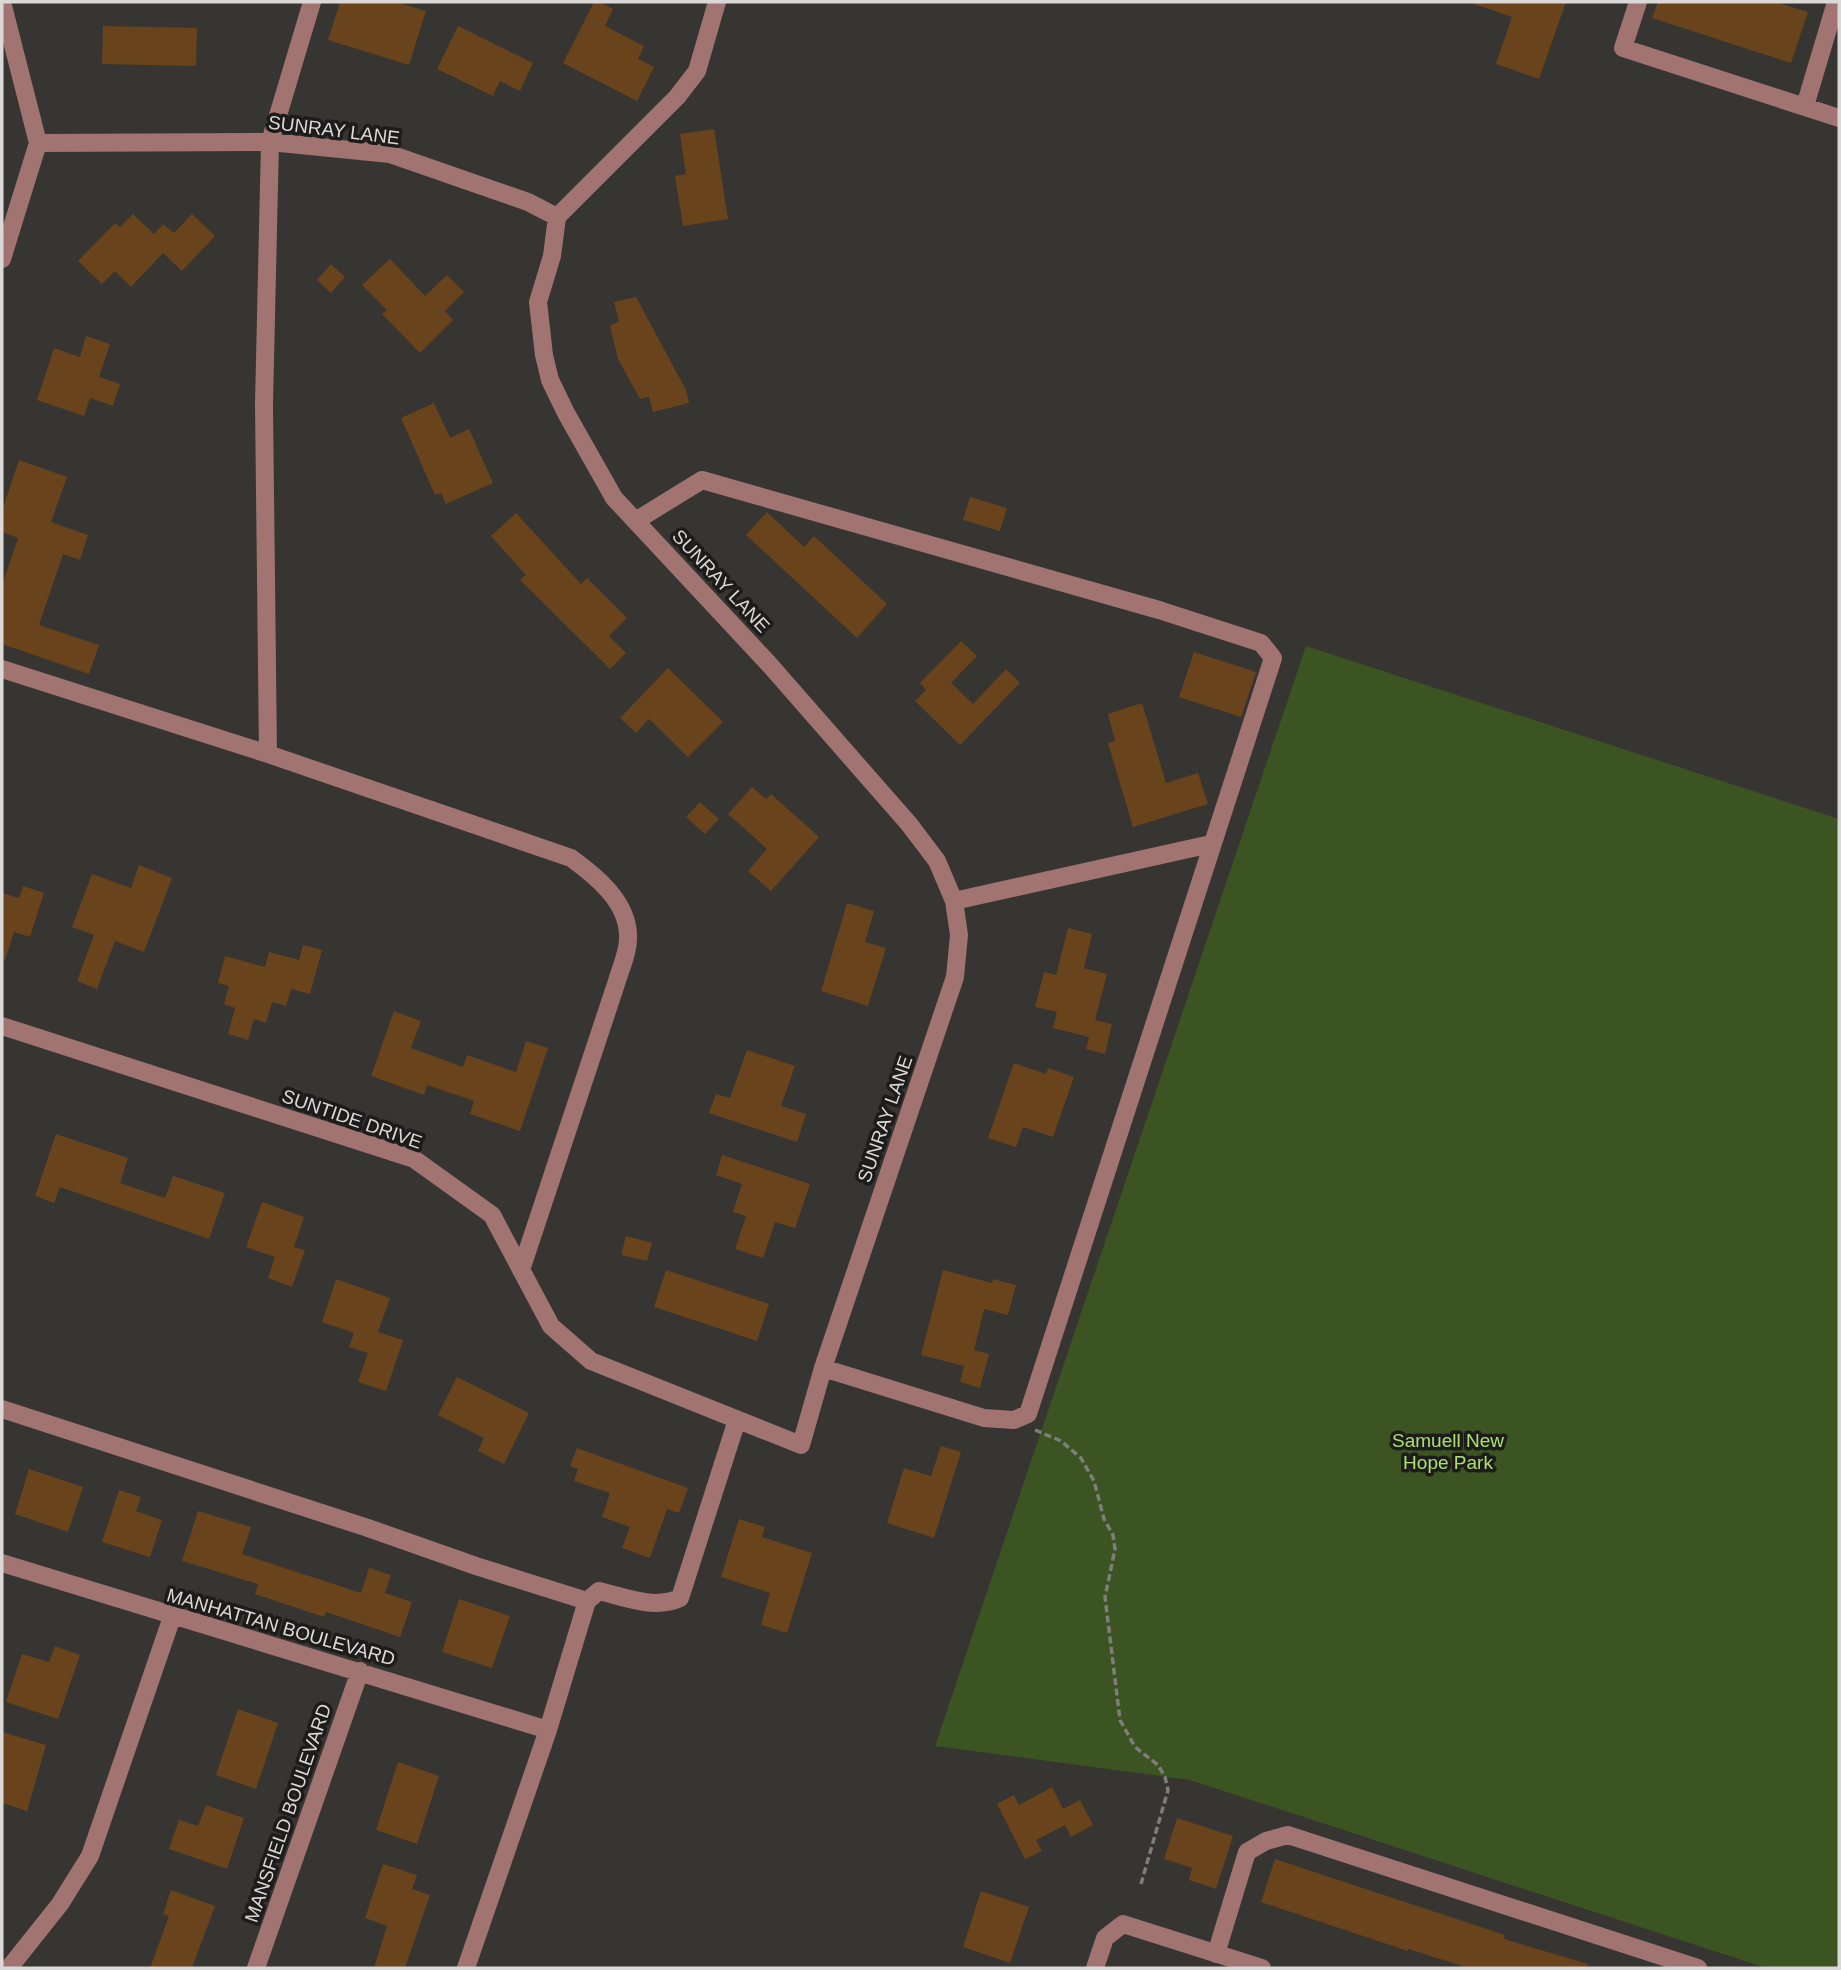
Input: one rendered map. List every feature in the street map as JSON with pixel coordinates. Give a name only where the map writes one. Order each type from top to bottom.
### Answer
[{"type":"street","points":[[2,2],[38,143],[2,259]]},
{"type":"street","points":[[268,754],[264,404],[270,142],[312,2]]},
{"type":"street","points":[[557,217],[677,97],[697,71],[717,2]]},
{"type":"street","points":[[1639,2],[1623,48],[1839,118]]},
{"type":"street","points":[[1805,107],[1836,2]]},
{"type":"street","name":"SUNRAY LANE","points":[[38,143],[270,142],[390,154],[528,202],[557,217],[552,256],[538,302],[544,355],[550,380],[566,414],[614,498],[768,663],[909,824],[937,861],[954,901],[959,935],[955,977],[823,1368],[801,1446]]},
{"type":"street","points":[[637,520],[702,480],[1159,610],[1261,643],[1273,658],[1028,1414],[1014,1420],[984,1418],[823,1368]]},
{"type":"street","points":[[2,669],[268,754],[571,858],[593,874],[626,918],[629,939],[521,1270]]},
{"type":"street","points":[[954,901],[1211,844]]},
{"type":"street","name":"SUNTIDE DRIVE","points":[[2,1026],[414,1159],[492,1215],[551,1326],[591,1361],[801,1446]]},
{"type":"street","points":[[2,1409],[587,1601]]},
{"type":"street","points":[[466,1968],[548,1730],[587,1601],[599,1591],[653,1604],[667,1605],[680,1598],[737,1420]]},
{"type":"street","name":"MANHATTAN BOULEVARD","points":[[2,1563],[548,1730]]},
{"type":"street","points":[[9,1968],[60,1905],[90,1856],[172,1617]]},
{"type":"street","name":"MANSFIELD BOULEVARD","points":[[256,1968],[360,1671]]},
{"type":"street","points":[[1216,1954],[1247,1852],[1266,1841],[1288,1835],[1698,1968]]},
{"type":"street","points":[[1095,1968],[1105,1938],[1123,1924],[1262,1968]]},
{"type":"path","points":[[1014,1420],[1061,1441],[1081,1458],[1094,1481],[1104,1519],[1113,1535],[1115,1549],[1105,1597],[1120,1720],[1135,1747],[1158,1765],[1168,1790],[1141,1884]]},
{"type":"green space","name":"Samuell New Hope Park","points":[[1306,646],[1839,819],[1839,1968],[1766,1968],[1190,1780],[935,1746]]},
{"type":"building","points":[[340,2],[396,2],[426,11],[409,65],[328,40]]},
{"type":"building","points":[[594,2],[613,9],[605,26],[644,46],[638,59],[654,67],[637,101],[563,63]]},
{"type":"building","points":[[1566,2],[1539,79],[1496,64],[1512,17],[1474,4]]},
{"type":"building","points":[[1658,2],[1776,2],[1808,12],[1791,63],[1652,18]]},
{"type":"building","points":[[103,26],[197,28],[196,66],[102,64]]},
{"type":"building","points":[[458,26],[533,63],[520,91],[500,81],[493,96],[437,69]]},
{"type":"building","points":[[714,129],[728,219],[683,226],[675,176],[686,174],[680,134]]},
{"type":"building","points":[[133,214],[154,234],[163,224],[174,233],[192,214],[215,236],[182,271],[163,253],[131,287],[115,271],[102,284],[78,261],[115,223],[120,227]]},
{"type":"building","points":[[390,259],[425,296],[447,275],[464,292],[445,311],[453,320],[420,353],[382,314],[387,310],[362,285]]},
{"type":"building","points":[[331,264],[345,277],[331,293],[317,280]]},
{"type":"building","points":[[636,297],[686,390],[689,403],[653,412],[649,397],[640,399],[618,359],[610,326],[619,321],[614,302]]},
{"type":"building","points":[[86,336],[110,344],[99,377],[120,384],[113,406],[90,398],[84,416],[37,400],[54,348],[80,357]]},
{"type":"building","points":[[434,403],[450,438],[469,429],[493,483],[446,504],[441,493],[435,495],[401,418]]},
{"type":"building","points":[[19,460],[67,477],[51,522],[88,535],[80,560],[63,554],[39,625],[99,645],[89,674],[2,644],[2,585],[18,538],[2,532],[2,511]]},
{"type":"building","points":[[970,497],[1007,508],[1000,531],[963,520]]},
{"type":"building","points":[[767,512],[804,547],[814,536],[887,604],[857,638],[746,535]]},
{"type":"building","points":[[516,513],[581,584],[587,578],[627,618],[609,636],[626,653],[610,669],[520,580],[526,575],[491,536]]},
{"type":"building","points":[[961,641],[977,656],[951,683],[973,704],[1006,669],[1020,683],[960,745],[915,701],[926,690],[920,683]]},
{"type":"building","points":[[1194,652],[1256,672],[1241,717],[1179,697]]},
{"type":"building","points":[[668,668],[723,722],[688,757],[649,719],[636,733],[620,718]]},
{"type":"building","points":[[1142,703],[1166,783],[1198,773],[1208,804],[1133,827],[1108,743],[1115,741],[1108,714]]},
{"type":"building","points":[[752,787],[766,799],[771,794],[819,837],[771,891],[748,871],[767,849],[728,814]]},
{"type":"building","points":[[700,802],[719,819],[705,834],[686,817]]},
{"type":"building","points":[[139,865],[172,878],[144,952],[115,941],[97,989],[77,981],[94,935],[72,927],[92,874],[131,888]]},
{"type":"building","points":[[23,886],[44,893],[30,937],[14,932],[5,960],[2,959],[2,893],[19,898]]},
{"type":"building","points":[[847,903],[874,911],[865,942],[886,948],[868,1006],[821,991]]},
{"type":"building","points":[[1068,928],[1092,934],[1084,968],[1107,974],[1095,1020],[1112,1024],[1105,1054],[1086,1049],[1089,1037],[1053,1028],[1057,1012],[1035,1007],[1044,972],[1056,975]]},
{"type":"building","points":[[303,945],[322,950],[310,994],[291,989],[286,1006],[272,1002],[266,1023],[254,1019],[248,1040],[228,1034],[235,1008],[224,1004],[229,986],[218,983],[225,956],[265,967],[269,952],[299,960]]},
{"type":"building","points":[[394,1011],[421,1021],[411,1048],[463,1067],[467,1055],[516,1072],[526,1041],[548,1048],[520,1131],[470,1114],[474,1101],[427,1085],[424,1095],[371,1076]]},
{"type":"building","points":[[747,1050],[795,1066],[781,1106],[806,1114],[797,1142],[709,1113],[716,1094],[730,1098]]},
{"type":"building","points":[[1014,1063],[1046,1074],[1048,1068],[1074,1077],[1053,1137],[1023,1127],[1016,1147],[988,1138]]},
{"type":"building","points":[[56,1134],[128,1158],[120,1183],[165,1198],[173,1176],[225,1193],[209,1239],[60,1187],[54,1203],[35,1196]]},
{"type":"building","points":[[722,1155],[810,1184],[795,1228],[775,1222],[763,1258],[735,1249],[746,1216],[733,1212],[742,1184],[716,1175]]},
{"type":"building","points":[[262,1202],[304,1217],[294,1247],[305,1250],[292,1287],[268,1278],[275,1257],[246,1247]]},
{"type":"building","points":[[626,1236],[652,1243],[647,1261],[621,1255]]},
{"type":"building","points":[[666,1270],[769,1304],[757,1341],[654,1307]]},
{"type":"building","points":[[943,1270],[992,1283],[993,1279],[1016,1285],[1008,1315],[984,1309],[974,1350],[989,1354],[980,1388],[960,1382],[964,1366],[921,1355]]},
{"type":"building","points":[[336,1279],[390,1298],[378,1332],[403,1340],[386,1391],[358,1382],[368,1353],[349,1347],[354,1333],[322,1322]]},
{"type":"building","points":[[457,1377],[529,1413],[504,1464],[478,1451],[484,1438],[438,1415]]},
{"type":"building","points":[[941,1446],[961,1452],[934,1538],[887,1523],[904,1468],[931,1476]]},
{"type":"building","points":[[577,1448],[688,1488],[679,1513],[667,1509],[650,1558],[622,1548],[630,1527],[602,1517],[610,1493],[574,1481],[578,1469],[570,1466]]},
{"type":"building","points":[[29,1469],[83,1487],[68,1532],[15,1514]]},
{"type":"building","points":[[119,1490],[141,1497],[136,1511],[162,1520],[150,1557],[102,1542]]},
{"type":"building","points":[[198,1511],[251,1527],[242,1554],[361,1593],[369,1568],[391,1575],[385,1593],[412,1602],[400,1637],[326,1612],[324,1617],[255,1594],[258,1584],[182,1561]]},
{"type":"building","points":[[739,1519],[765,1527],[762,1537],[812,1553],[787,1633],[761,1625],[770,1593],[721,1577]]},
{"type":"building","points":[[459,1599],[510,1616],[492,1668],[442,1652]]},
{"type":"building","points":[[55,1646],[80,1655],[58,1719],[6,1702],[22,1654],[49,1662]]},
{"type":"building","points":[[238,1709],[278,1723],[256,1789],[216,1775]]},
{"type":"building","points":[[2,1732],[46,1745],[27,1811],[2,1803]]},
{"type":"building","points":[[398,1762],[439,1776],[417,1844],[376,1830]]},
{"type":"building","points":[[1052,1787],[1063,1809],[1080,1800],[1093,1825],[1071,1837],[1065,1825],[1036,1840],[1042,1851],[1025,1859],[997,1804],[1014,1795],[1019,1805]]},
{"type":"building","points":[[206,1805],[244,1818],[227,1869],[169,1849],[179,1820],[198,1826]]},
{"type":"building","points":[[1177,1818],[1233,1836],[1216,1889],[1189,1880],[1192,1868],[1164,1859]]},
{"type":"building","points":[[1275,1859],[1505,1935],[1504,1939],[1588,1964],[1587,1968],[1469,1968],[1408,1951],[1261,1902]]},
{"type":"building","points":[[383,1864],[417,1875],[412,1889],[430,1895],[405,1968],[374,1968],[387,1926],[365,1918]]},
{"type":"building","points":[[171,1890],[215,1906],[192,1968],[150,1968],[169,1916],[163,1914]]},
{"type":"building","points":[[981,1891],[1029,1907],[1010,1963],[963,1947]]}]
